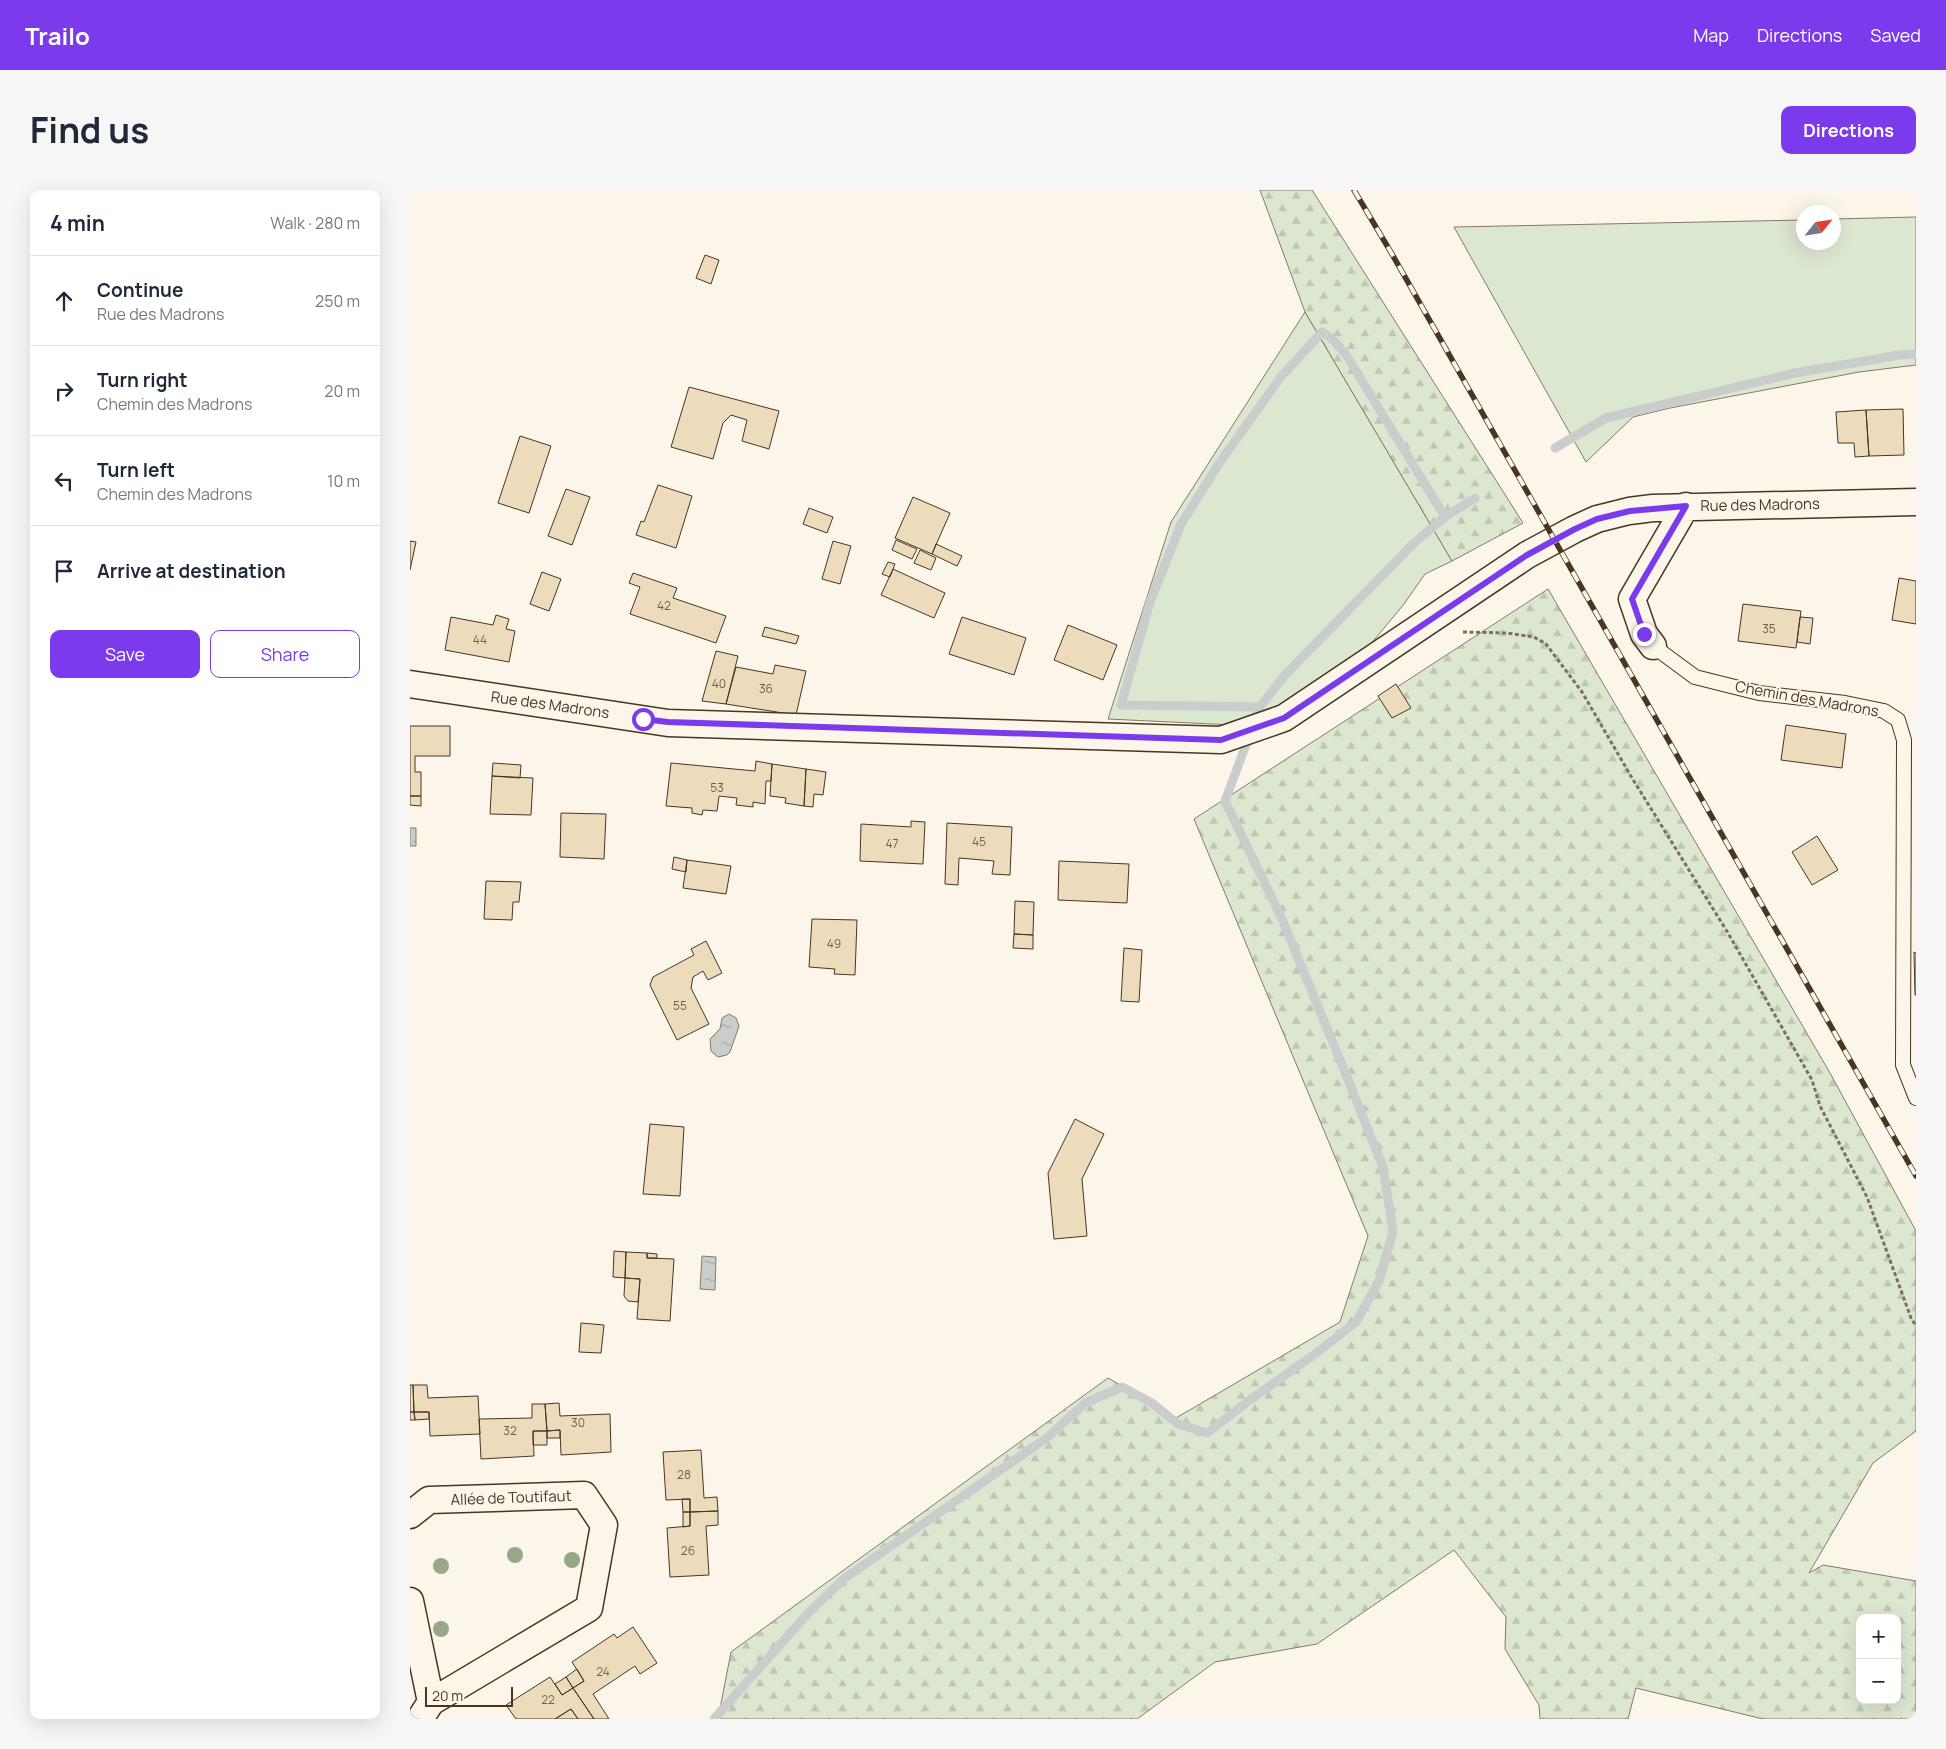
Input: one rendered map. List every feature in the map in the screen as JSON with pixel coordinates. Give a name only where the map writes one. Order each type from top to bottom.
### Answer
[{"type":"street","name":"Rue des Madrons","points":[[410,684],[668,722],[1221,740],[1284,718],[1527,555],[1597,519],[1630,511],[1686,506],[1916,502]]},
{"type":"street","name":"Chemin des Madrons","points":[[1653,646],[1644,634],[1632,599],[1686,506]]},
{"type":"street","name":"Allée de Toutifaut","points":[[410,1515],[429,1500],[584,1495],[604,1524],[589,1608],[426,1711],[410,1601]]},
{"type":"lane","name":"Chemin des Madrons","points":[[1653,646],[1695,677],[1759,693],[1845,703],[1884,711],[1898,720],[1904,740],[1903,1064],[1916,1098]]},
{"type":"path","points":[[1424,625],[1465,632],[1507,633],[1534,637],[1546,644],[1582,692],[1632,778],[1728,933],[1812,1080],[1820,1106],[1867,1197],[1910,1318],[1916,1326]]},
{"type":"green space","points":[[1260,190],[1312,190],[1523,523],[1452,561],[1305,312]]},
{"type":"green space","points":[[1916,217],[1916,365],[1859,372],[1670,408],[1633,417],[1586,462],[1454,227],[1796,220],[1796,250],[1841,250],[1841,219]]},
{"type":"green space","points":[[1305,312],[1452,561],[1425,574],[1404,604],[1360,657],[1304,696],[1233,725],[1108,719],[1171,522]]},
{"type":"green space","points":[[1548,589],[1830,1073],[1916,1231],[1916,1431],[1873,1463],[1809,1573],[1823,1565],[1916,1581],[1916,1719],[1763,1719],[1636,1688],[1628,1719],[1540,1719],[1539,1705],[1505,1649],[1506,1617],[1454,1550],[1317,1644],[1215,1662],[1137,1719],[718,1719],[731,1652],[1108,1378],[1176,1418],[1340,1322],[1368,1236],[1194,819]]},
{"type":"water","points":[[410,828],[416,828],[416,846],[410,846]]},
{"type":"water","points":[[729,1014],[736,1018],[739,1026],[730,1052],[727,1055],[718,1057],[711,1051],[710,1039],[720,1029],[722,1018]]},
{"type":"water","points":[[702,1256],[716,1257],[715,1290],[700,1289]]},
{"type":"building","points":[[705,255],[719,260],[711,284],[696,278]]},
{"type":"building","points":[[689,387],[779,411],[769,449],[742,441],[747,420],[731,415],[723,423],[713,459],[671,447]]},
{"type":"building","points":[[1903,409],[1904,455],[1869,456],[1866,410]]},
{"type":"building","points":[[1866,410],[1869,456],[1855,457],[1854,443],[1838,443],[1836,412]]},
{"type":"building","points":[[520,436],[551,446],[529,513],[498,503]]},
{"type":"building","points":[[658,485],[692,496],[676,548],[636,535],[641,521],[644,522]]},
{"type":"building","points":[[566,489],[590,497],[572,545],[548,536]]},
{"type":"building","points":[[913,497],[950,513],[932,554],[895,538]]},
{"type":"building","points":[[809,508],[833,517],[827,533],[803,524]]},
{"type":"building","points":[[896,540],[917,549],[912,559],[892,550]]},
{"type":"building","points":[[410,541],[416,542],[410,570]]},
{"type":"building","points":[[833,541],[851,546],[840,584],[822,579]]},
{"type":"building","points":[[936,544],[962,556],[957,566],[932,554]]},
{"type":"building","points":[[920,550],[936,558],[931,570],[914,563]]},
{"type":"building","points":[[888,562],[895,564],[890,577],[882,574]]},
{"type":"building","points":[[893,569],[945,593],[934,618],[881,595]]},
{"type":"building","points":[[542,572],[561,579],[549,611],[530,604]]},
{"type":"building","points":[[633,573],[677,588],[673,598],[726,616],[716,643],[630,614],[640,587],[629,583]]},
{"type":"building","points":[[1899,578],[1916,581],[1916,624],[1892,620]]},
{"type":"building","points":[[1743,604],[1801,611],[1796,648],[1738,641]]},
{"type":"building","points":[[496,615],[509,619],[506,629],[515,631],[509,662],[445,650],[451,617],[493,625]]},
{"type":"building","points":[[962,617],[1026,638],[1014,675],[949,654]]},
{"type":"building","points":[[1800,617],[1813,618],[1810,644],[1797,642]]},
{"type":"building","points":[[1068,625],[1117,645],[1103,680],[1054,660]]},
{"type":"building","points":[[765,627],[799,636],[796,644],[762,636]]},
{"type":"building","points":[[716,651],[738,656],[726,704],[702,701]]},
{"type":"building","points":[[775,665],[806,671],[796,715],[726,704],[736,667],[773,674]]},
{"type":"building","points":[[1396,684],[1411,708],[1392,718],[1378,696]]},
{"type":"building","points":[[1786,725],[1846,734],[1842,768],[1781,760]]},
{"type":"building","points":[[410,726],[450,726],[450,756],[415,756],[415,772],[421,772],[421,796],[410,796]]},
{"type":"building","points":[[756,761],[772,764],[771,781],[766,781],[765,804],[753,802],[753,807],[736,805],[737,798],[719,796],[717,811],[703,810],[702,815],[692,813],[692,808],[666,806],[671,763],[755,771]]},
{"type":"building","points":[[493,763],[521,765],[520,778],[492,776]]},
{"type":"building","points":[[772,764],[806,769],[804,806],[785,803],[786,798],[770,796]]},
{"type":"building","points":[[806,769],[826,772],[823,795],[814,794],[813,807],[804,806]]},
{"type":"building","points":[[492,776],[533,778],[531,815],[490,814]]},
{"type":"building","points":[[410,796],[421,796],[421,806],[410,805]]},
{"type":"building","points":[[561,813],[606,814],[604,859],[560,857]]},
{"type":"building","points":[[911,821],[925,822],[923,864],[860,861],[861,824],[911,827]]},
{"type":"building","points":[[947,823],[1012,827],[1010,875],[992,874],[994,861],[959,858],[958,885],[945,884]]},
{"type":"building","points":[[1817,836],[1838,870],[1812,885],[1792,852]]},
{"type":"building","points":[[674,857],[687,860],[686,872],[672,869]]},
{"type":"building","points":[[687,860],[731,866],[726,894],[683,888]]},
{"type":"building","points":[[1059,861],[1129,864],[1127,903],[1058,900]]},
{"type":"building","points":[[486,881],[521,882],[519,902],[513,902],[512,920],[484,919]]},
{"type":"building","points":[[1015,901],[1034,902],[1033,935],[1014,934]]},
{"type":"building","points":[[812,919],[857,920],[855,975],[834,974],[835,969],[809,967]]},
{"type":"building","points":[[1014,934],[1033,935],[1033,949],[1013,948]]},
{"type":"building","points":[[706,941],[722,973],[708,980],[703,971],[693,977],[691,988],[709,1024],[677,1040],[650,985],[653,977],[694,955],[691,949]]},
{"type":"building","points":[[1124,948],[1142,950],[1139,1002],[1121,1001]]},
{"type":"building","points":[[1914,952],[1916,953],[1916,995],[1915,995]]},
{"type":"building","points":[[1075,1119],[1104,1134],[1082,1179],[1087,1236],[1054,1239],[1048,1173]]},
{"type":"building","points":[[650,1124],[684,1127],[680,1196],[643,1194]]},
{"type":"building","points":[[614,1251],[626,1252],[625,1278],[613,1277]]},
{"type":"building","points":[[626,1252],[647,1253],[647,1258],[674,1259],[670,1321],[637,1319],[640,1279],[625,1278]]},
{"type":"building","points":[[647,1253],[657,1254],[657,1258],[647,1258]]},
{"type":"building","points":[[625,1278],[640,1279],[638,1302],[628,1301],[624,1296]]},
{"type":"building","points":[[581,1323],[604,1325],[601,1353],[579,1352]]},
{"type":"building","points":[[410,1385],[413,1385],[414,1412],[410,1412]]},
{"type":"building","points":[[413,1385],[427,1385],[428,1398],[478,1396],[480,1434],[430,1436],[429,1412],[414,1412]]},
{"type":"building","points":[[559,1403],[560,1416],[610,1414],[611,1452],[561,1455],[560,1430],[547,1431],[545,1404]]},
{"type":"building","points":[[532,1404],[545,1404],[547,1431],[533,1431],[534,1456],[481,1459],[479,1419],[532,1418]]},
{"type":"building","points":[[410,1412],[414,1412],[415,1420],[410,1420]]},
{"type":"building","points":[[414,1412],[429,1412],[429,1419],[415,1420]]},
{"type":"building","points":[[560,1430],[560,1438],[547,1438],[547,1431]]},
{"type":"building","points":[[533,1431],[547,1431],[547,1445],[533,1445]]},
{"type":"building","points":[[701,1450],[704,1498],[717,1497],[718,1511],[690,1512],[690,1499],[666,1500],[663,1452]]},
{"type":"building","points":[[682,1499],[690,1499],[690,1512],[683,1512]]},
{"type":"building","points":[[718,1511],[718,1525],[706,1526],[709,1575],[670,1577],[667,1528],[690,1526],[690,1512]]},
{"type":"building","points":[[683,1512],[690,1512],[690,1526],[683,1527]]},
{"type":"building","points":[[633,1627],[657,1663],[640,1674],[635,1666],[593,1694],[609,1719],[594,1719],[573,1688],[584,1681],[572,1662],[614,1634],[617,1638]]},
{"type":"building","points":[[577,1669],[584,1681],[573,1688],[566,1677]]},
{"type":"building","points":[[550,1677],[562,1695],[573,1688],[594,1719],[578,1719],[571,1709],[555,1719],[516,1719],[506,1705]]},
{"type":"building","points":[[566,1677],[573,1688],[562,1695],[555,1684]]},
{"type":"building","points":[[571,1709],[578,1719],[555,1719]]},
{"type":"waterway","points":[[1260,707],[1121,705],[1150,602],[1181,524],[1220,462],[1280,378],[1322,332],[1331,338],[1345,353],[1445,517]]},
{"type":"waterway","points":[[1555,448],[1606,418],[1795,373],[1899,355],[1916,354]]},
{"type":"waterway","points":[[714,1719],[811,1610],[845,1578],[1048,1437],[1085,1403],[1122,1387],[1152,1403],[1178,1424],[1207,1433],[1356,1322],[1379,1281],[1393,1231],[1383,1167],[1282,919],[1225,801],[1260,707],[1284,676],[1414,543],[1445,517],[1475,498]]},
{"type":"railway","points":[[1354,190],[1916,1176]]},
{"type":"route","points":[[643,719],[668,722],[1221,740],[1284,718],[1527,555],[1575,529],[1597,519],[1630,511],[1686,506],[1632,599],[1644,634]]}]
